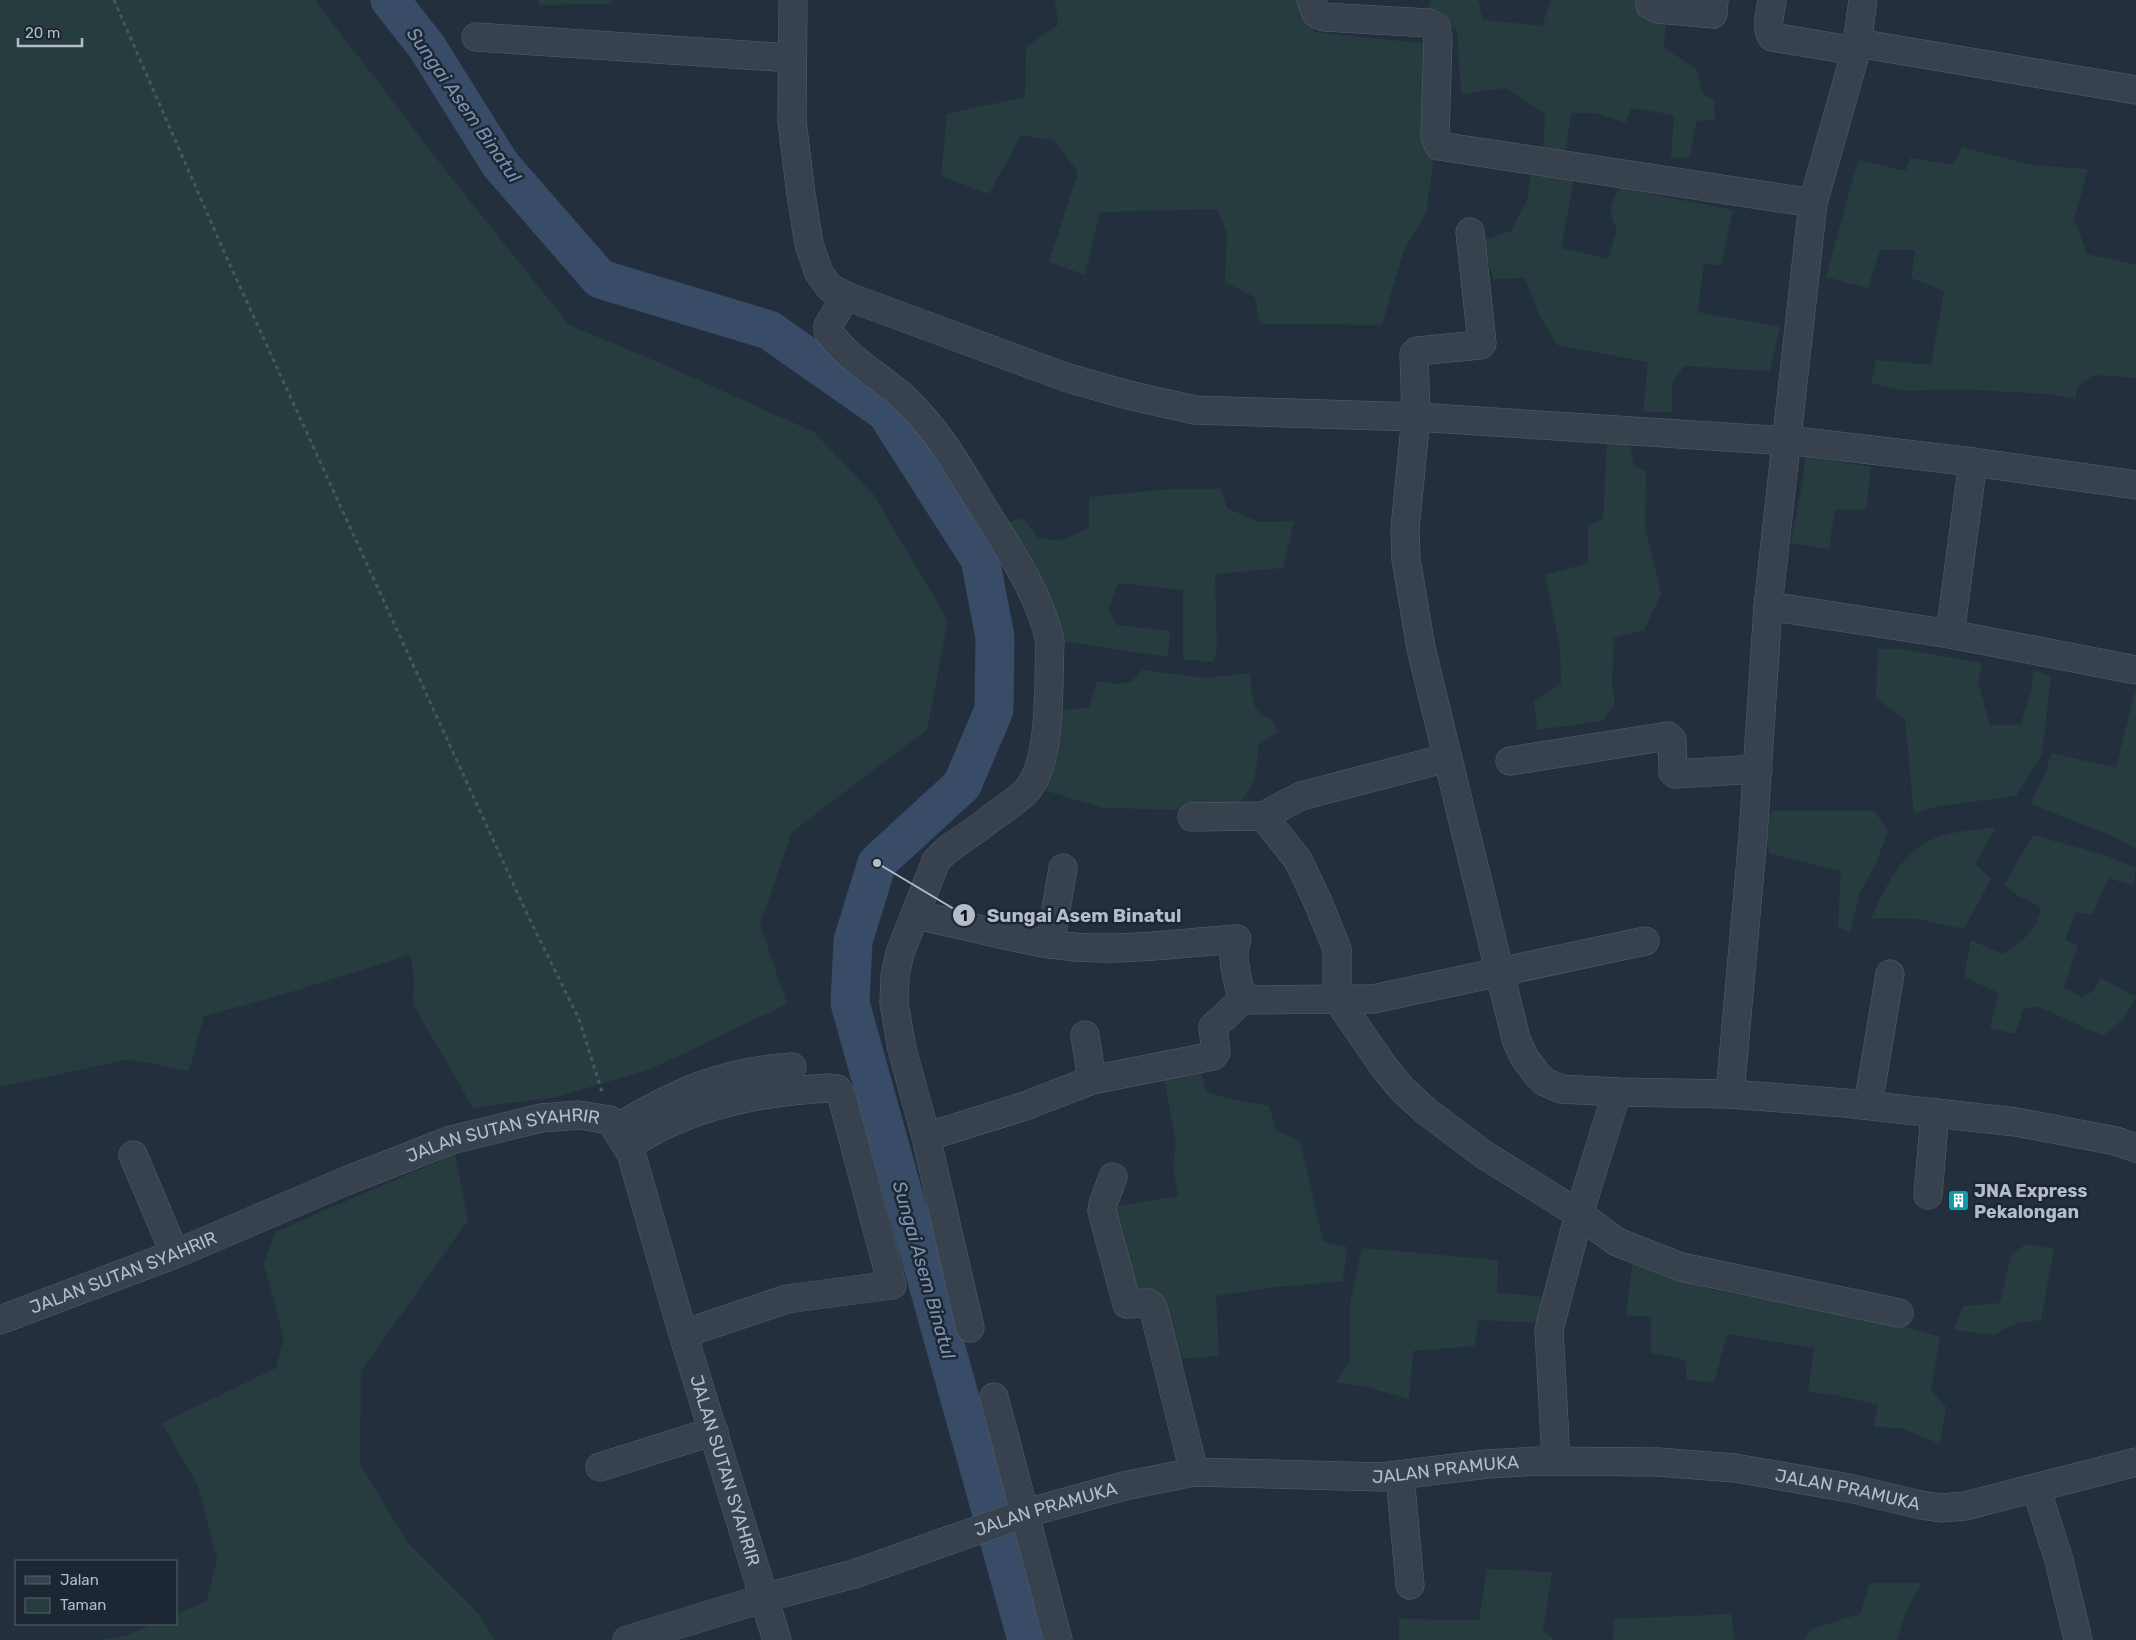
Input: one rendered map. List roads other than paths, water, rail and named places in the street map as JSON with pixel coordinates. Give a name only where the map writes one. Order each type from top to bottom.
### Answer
[{"type":"street","points":[[793,0],[791,58],[792,121],[800,194],[810,244],[819,273],[825,283],[846,296],[1065,377],[1128,395],[1195,410],[1416,417],[1793,442],[1973,462],[2136,485]]},
{"type":"street","points":[[1311,0],[1316,13],[1324,17],[1429,23],[1436,26],[1438,40],[1436,136],[1439,146],[1813,203]]},
{"type":"street","points":[[1650,0],[1650,5],[1658,9],[1713,14],[1714,0]]},
{"type":"street","points":[[1772,0],[1769,28],[1772,37],[1863,46],[2136,90]]},
{"type":"street","points":[[1730,1094],[1758,769],[1768,606],[1793,442],[1813,203],[1863,46],[1863,0]]},
{"type":"street","points":[[476,36],[791,58]]},
{"type":"street","points":[[1470,232],[1482,343],[1480,345],[1416,352],[1414,358],[1416,417],[1405,529],[1406,559],[1421,648],[1447,758],[1516,1039],[1524,1057],[1536,1073],[1546,1082],[1561,1089],[1730,1094],[1868,1105],[2016,1122],[2116,1141],[2136,1148]]},
{"type":"street","points":[[846,296],[828,326],[828,331],[851,354],[907,401],[933,428],[952,453],[1029,584],[1047,628],[1050,641],[1047,729],[1043,758],[1034,780],[1026,791],[975,832],[944,851],[936,862],[900,953],[895,976],[894,1003],[902,1048],[926,1137],[970,1328]]},
{"type":"street","points":[[1950,634],[1973,462]]},
{"type":"street","points":[[1768,606],[1950,634],[2136,670]]},
{"type":"street","points":[[1510,761],[1668,736],[1672,740],[1672,772],[1675,774],[1758,769]]},
{"type":"street","points":[[1192,817],[1263,816],[1301,796],[1447,758]]},
{"type":"street","points":[[1263,816],[1298,860],[1337,949],[1353,999],[1384,1067],[1426,1111],[1483,1154],[1583,1205],[1617,1242],[1681,1267],[1900,1312]]},
{"type":"street","points":[[1050,944],[1063,868]]},
{"type":"street","points":[[916,915],[1050,944],[1078,947],[1133,947],[1237,939],[1234,946],[1242,1000]]},
{"type":"street","points":[[926,1137],[1025,1106],[1092,1080],[1213,1056],[1216,1052],[1213,1027],[1242,1000],[1353,999],[1500,972],[1645,941]]},
{"type":"street","points":[[1868,1105],[1890,974]]},
{"type":"street","points":[[1085,1035],[1092,1080]]},
{"type":"street","points":[[625,1144],[654,1105],[712,1080],[760,1068],[792,1067]]},
{"type":"street","points":[[625,1144],[679,1118],[732,1100],[828,1088],[837,1089],[842,1097],[892,1284],[787,1300],[684,1334]]},
{"type":"street","points":[[1556,1460],[1549,1330],[1583,1205],[1617,1092]]},
{"type":"street","points":[[1928,1195],[1935,1113]]},
{"type":"street","name":"JALAN SUTAN SYAHRIR","points":[[0,1320],[175,1254],[346,1181],[451,1140],[541,1118],[579,1115],[625,1144],[777,1640]]},
{"type":"street","points":[[133,1155],[175,1254]]},
{"type":"street","points":[[1113,1177],[1102,1204],[1103,1220],[1127,1304],[1149,1303],[1153,1307],[1194,1472]]},
{"type":"street","points":[[994,1397],[1021,1515],[1058,1640]]},
{"type":"street","points":[[600,1467],[714,1431]]},
{"type":"street","name":"JALAN PRAMUKA","points":[[627,1640],[764,1598],[854,1574],[1021,1515],[1124,1486],[1194,1472],[1400,1476],[1487,1464],[1556,1460],[1658,1462],[1734,1468],[1849,1488],[1941,1508],[1965,1506],[2136,1462]]},
{"type":"street","points":[[1400,1476],[1410,1585]]},
{"type":"street","points":[[2036,1488],[2059,1560],[2078,1640]]},
{"type":"waterway","name":"Sungai Asem Binatul","points":[[390,0],[427,47],[500,164],[600,279],[769,330],[886,412],[980,559],[995,637],[994,710],[962,785],[877,863],[853,941],[850,1003],[1027,1640]]},
{"type":"place","name":"Sungai Asem Binatul","points":[[877,863]]},
{"type":"place","name":"JNA Express Pekalongan","points":[[1958,1201]]}]
